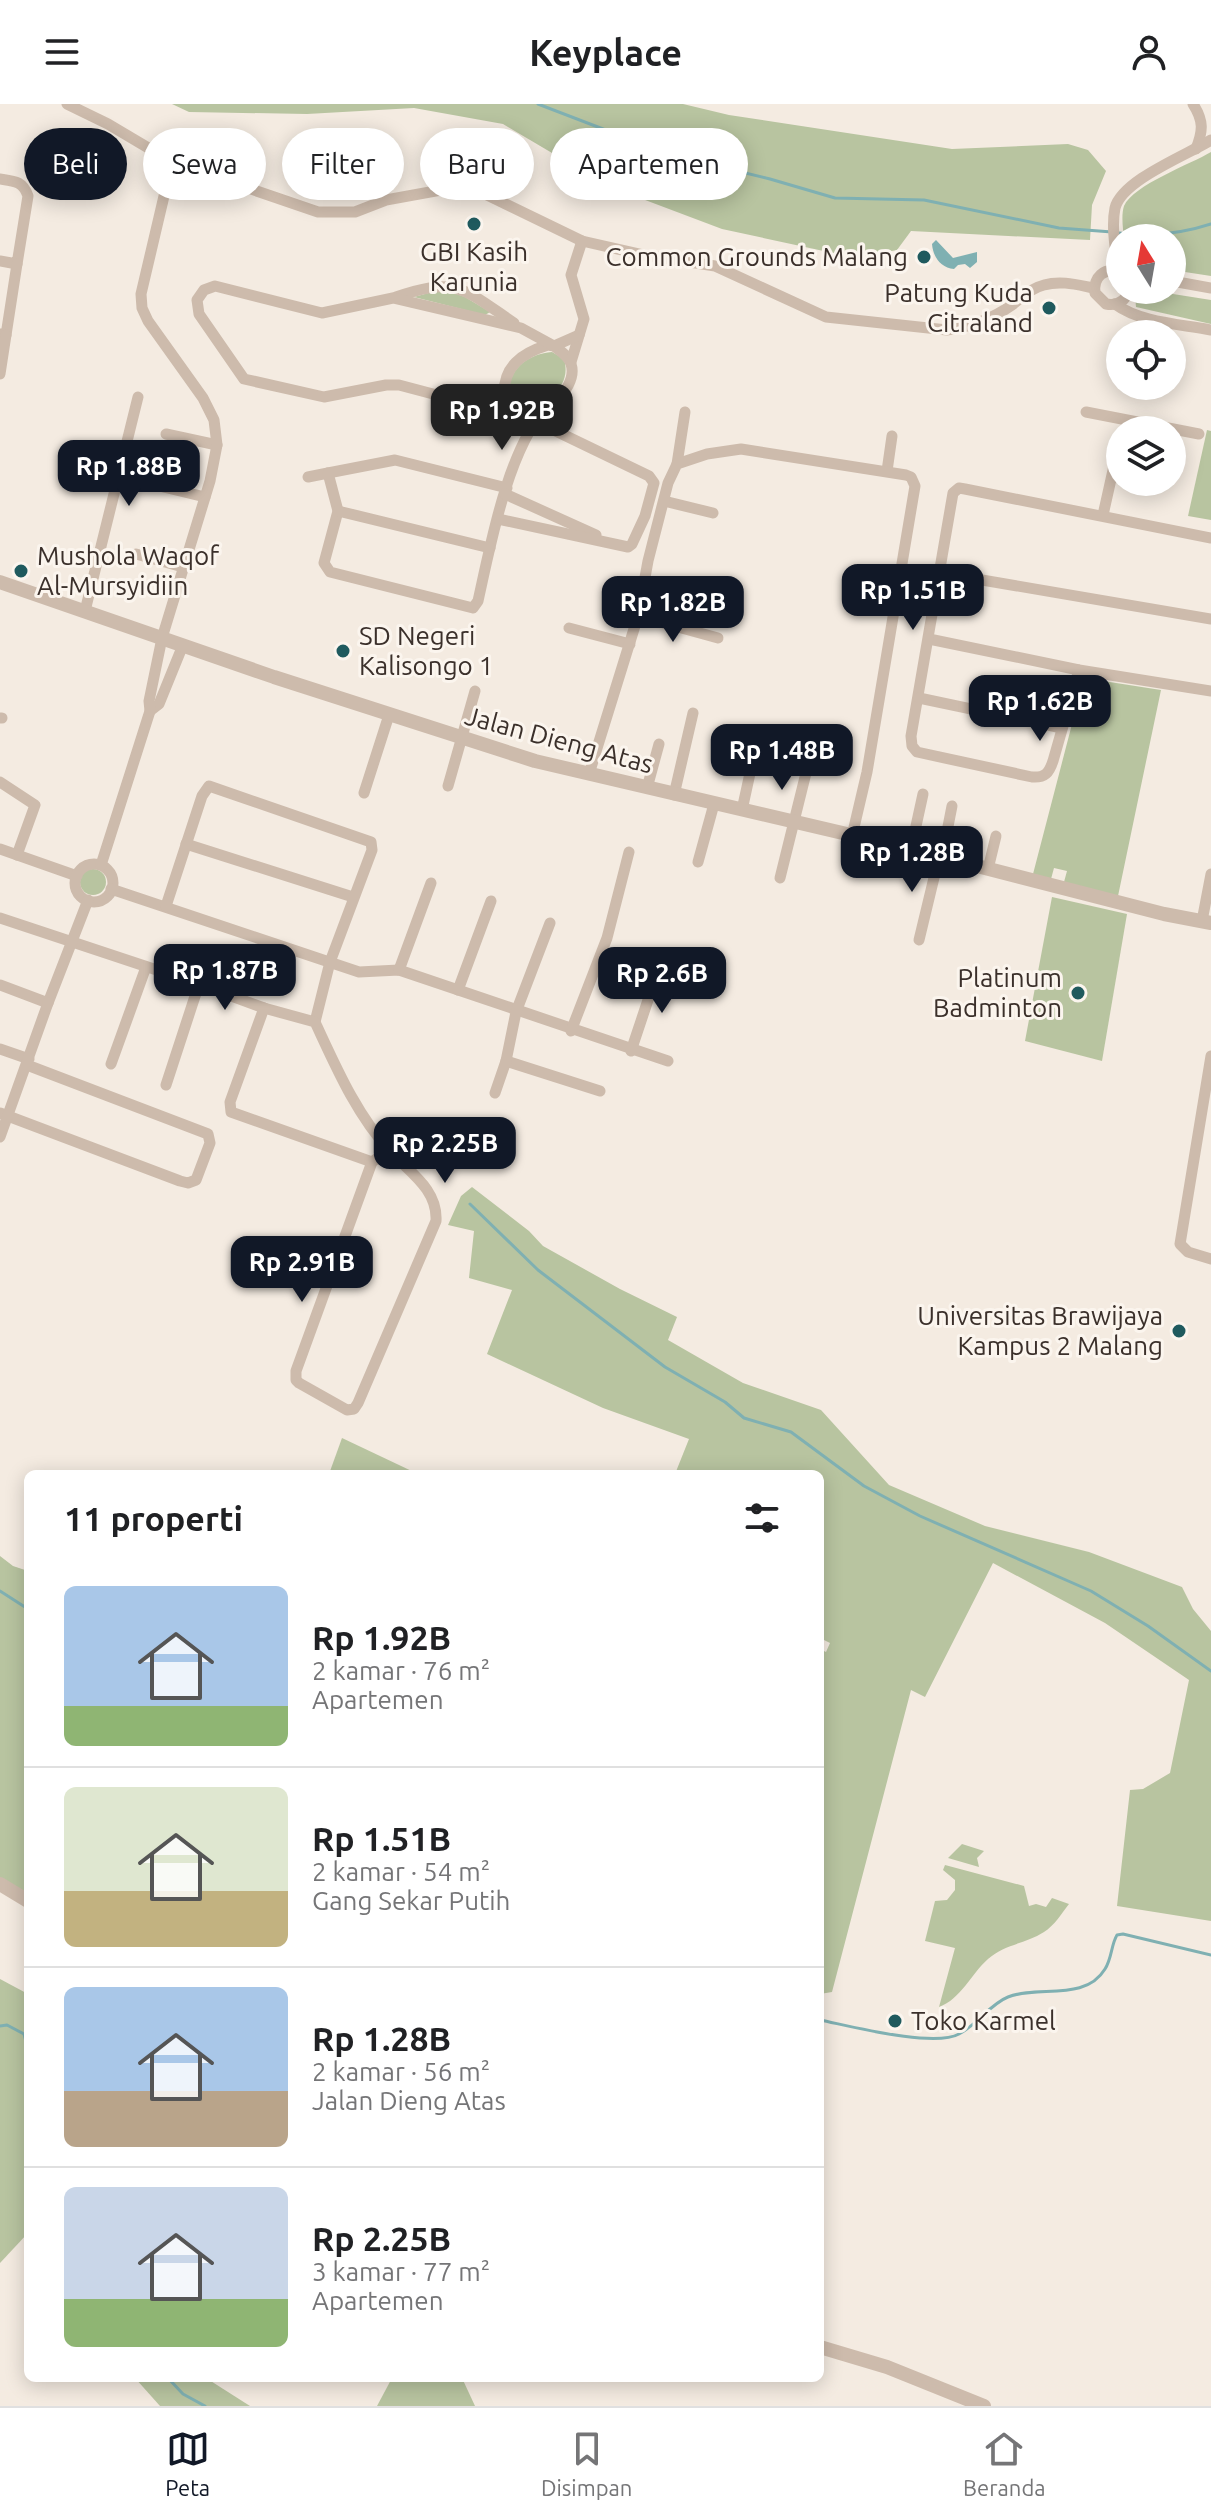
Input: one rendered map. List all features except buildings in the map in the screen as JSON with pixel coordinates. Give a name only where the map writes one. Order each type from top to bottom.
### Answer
[{"type":"street","points":[[67,104],[143,145]]},
{"type":"street","points":[[1193,104],[1203,132],[1196,149]]},
{"type":"street","points":[[1114,224],[1115,209],[1125,191],[1211,140]]},
{"type":"street","points":[[0,179],[18,182],[28,196],[3,335],[0,374]]},
{"type":"street","points":[[266,194],[318,212],[355,212],[386,200],[452,188],[479,191],[582,241],[715,266],[826,317],[921,328],[947,330],[974,325],[1045,284],[1059,282],[1094,288]]},
{"type":"street","points":[[101,865],[150,711],[149,701],[162,638],[205,497],[217,445],[214,420],[209,409],[142,308],[141,294],[163,200]]},
{"type":"street","points":[[526,419],[566,389],[572,370],[571,362],[584,319],[571,275],[582,241]]},
{"type":"street","points":[[0,261],[17,264]]},
{"type":"street","points":[[1106,272],[1097,279],[1094,288],[1101,301],[1106,302]]},
{"type":"street","points":[[1186,284],[1211,288]]},
{"type":"street","points":[[498,519],[624,548],[632,544],[645,516],[654,483],[652,479],[526,419],[494,409],[394,384],[324,397],[244,379],[215,338],[197,307],[197,300],[204,290],[215,286],[322,313],[393,298],[421,288],[454,286],[554,346],[571,362]]},
{"type":"street","points":[[393,298],[524,329]]},
{"type":"street","points":[[1115,304],[1141,317],[1211,330]]},
{"type":"street","points":[[524,329],[530,345],[527,353]]},
{"type":"street","points":[[494,409],[504,396],[504,382],[511,367],[527,353],[579,335]]},
{"type":"street","points":[[504,396],[526,419]]},
{"type":"street","points":[[85,611],[138,397]]},
{"type":"street","points":[[328,473],[338,511],[324,563],[330,572],[473,608],[478,601],[526,419],[532,411],[546,407]]},
{"type":"street","points":[[589,774],[638,616],[668,483],[677,464],[685,412]]},
{"type":"street","points":[[1086,412],[1106,419]]},
{"type":"street","points":[[1186,432],[1199,434]]},
{"type":"street","points":[[166,434],[217,445]]},
{"type":"street","points":[[887,471],[892,436]]},
{"type":"street","points":[[677,464],[707,454],[741,449],[911,477],[915,486],[867,772],[852,836]]},
{"type":"street","points":[[308,477],[395,460],[506,491],[618,546]]},
{"type":"street","points":[[151,484],[205,497]]},
{"type":"street","points":[[1079,670],[1048,774],[1032,777],[917,752],[911,741],[953,493],[959,488],[1211,538]]},
{"type":"street","points":[[1103,515],[1107,496]]},
{"type":"street","points":[[664,501],[713,513]]},
{"type":"street","points":[[338,511],[490,548]]},
{"type":"street","points":[[136,554],[183,567]]},
{"type":"street","points":[[941,573],[1211,619]]},
{"type":"street","name":"Jalan Dieng Atas","points":[[0,582],[461,739],[674,795],[911,849],[1104,900],[1207,922]]},
{"type":"street","points":[[638,616],[718,638]]},
{"type":"street","points":[[569,628],[630,644]]},
{"type":"street","points":[[929,639],[1079,670],[1211,691]]},
{"type":"street","points":[[150,711],[159,704],[183,645]]},
{"type":"street","points":[[156,667],[173,672]]},
{"type":"street","points":[[448,786],[475,691]]},
{"type":"street","points":[[919,698],[1062,728]]},
{"type":"street","points":[[674,795],[693,713]]},
{"type":"street","points":[[364,793],[389,715]]},
{"type":"street","points":[[742,810],[759,732]]},
{"type":"street","points":[[647,788],[659,744]]},
{"type":"street","points":[[780,878],[806,773]]},
{"type":"street","points":[[0,782],[35,805],[17,855]]},
{"type":"street","points":[[166,906],[204,789],[212,785],[371,842],[372,850],[330,962],[315,1022],[357,1107],[389,1150],[420,1180],[431,1195],[437,1212],[436,1221],[358,1403],[354,1409],[347,1410],[299,1383],[296,1371],[372,1162],[389,1150]]},
{"type":"street","points":[[911,849],[923,794]]},
{"type":"street","points":[[698,862],[714,804]]},
{"type":"street","points":[[919,940],[952,806]]},
{"type":"street","points":[[988,869],[996,836]]},
{"type":"street","points":[[186,844],[353,897]]},
{"type":"street","points":[[0,849],[77,876]]},
{"type":"street","points":[[571,1031],[607,938],[629,852]]},
{"type":"street","points":[[101,865],[111,875],[111,889],[102,899],[88,900],[78,893],[75,885],[77,876],[86,866],[101,865]]},
{"type":"street","points":[[1207,922],[1211,874]]},
{"type":"street","points":[[399,970],[431,883]]},
{"type":"street","points":[[111,889],[359,972],[399,970],[571,1031],[668,1061]]},
{"type":"street","points":[[0,1137],[4,1114],[28,1062],[88,900]]},
{"type":"street","points":[[458,990],[491,901]]},
{"type":"street","points":[[0,918],[264,1008],[315,1022]]},
{"type":"street","points":[[495,1093],[506,1061],[516,1012],[550,923]]},
{"type":"street","points":[[111,1064],[146,967]]},
{"type":"street","points":[[631,1051],[659,967]]},
{"type":"street","points":[[166,1085],[199,984]]},
{"type":"street","points":[[0,985],[48,1003]]},
{"type":"street","points":[[264,1008],[230,1102],[231,1112],[372,1162]]},
{"type":"street","points":[[0,1049],[205,1132],[210,1136],[210,1143],[196,1180],[188,1183],[4,1114]]},
{"type":"street","points":[[1211,1056],[1180,1244],[1188,1252],[1211,1259]]},
{"type":"street","points":[[506,1061],[600,1091]]},
{"type":"street","points":[[0,1884],[24,1899]]},
{"type":"street","points":[[824,2348],[896,2370],[984,2406]]},
{"type":"green space","points":[[172,104],[683,104],[729,115],[952,149],[1068,144],[1088,150],[1106,171],[1092,205],[1090,240],[911,231],[897,250],[856,258],[722,229],[645,200],[748,200],[748,128],[550,128],[550,152],[534,142],[534,128],[510,128],[503,124],[414,108],[307,114],[189,112]]},
{"type":"green space","points":[[1211,152],[1211,276],[1186,272],[1186,224],[1123,224],[1124,206],[1150,183]]},
{"type":"green space","points":[[443,289],[465,297],[490,312],[485,315],[414,297]]},
{"type":"green space","points":[[1186,296],[1211,300],[1211,324],[1136,307],[1136,304],[1186,304]]},
{"type":"green space","points":[[552,352],[564,359],[566,369],[565,378],[556,392],[525,407],[510,397],[509,388],[514,372],[526,360]]},
{"type":"green space","points":[[1207,430],[1211,431],[1211,520],[1188,516]]},
{"type":"green space","points":[[1084,678],[1161,690],[1118,896],[1064,882],[1067,871],[1054,868],[1051,879],[1033,874]]},
{"type":"green space","points":[[93,869],[102,873],[106,882],[102,891],[93,895],[84,891],[80,882],[84,873]]},
{"type":"green space","points":[[1052,897],[1127,914],[1102,1061],[1025,1041]]},
{"type":"green space","points":[[472,1187],[529,1231],[543,1246],[677,1317],[668,1340],[743,1383],[821,1410],[889,1485],[985,1526],[1089,1552],[1182,1587],[1193,1609],[1211,1631],[1211,1921],[1117,1906],[1130,1790],[1143,1789],[1170,1773],[1189,1680],[1105,1623],[993,1563],[925,1697],[911,1690],[832,1992],[824,1993],[824,1651],[830,1643],[824,1640],[824,1470],[677,1470],[689,1439],[603,1408],[487,1354],[512,1290],[469,1278],[474,1231],[448,1225],[461,1196]]},
{"type":"green space","points":[[342,1438],[410,1470],[330,1470]]},
{"type":"green space","points":[[0,1556],[24,1570],[24,1894],[0,1878]]},
{"type":"green space","points":[[962,1844],[984,1851],[977,1858],[979,1867],[948,1858]]},
{"type":"green space","points":[[945,1865],[1024,1886],[1029,1906],[1036,1904],[1046,1907],[1052,1898],[1069,1904],[1044,1932],[1001,1950],[988,1959],[960,1992],[939,2007],[955,1948],[925,1941],[935,1901],[947,1900],[955,1890],[955,1880],[943,1870]]},
{"type":"green space","points":[[0,1979],[24,1992],[24,2237],[0,2263]]},
{"type":"green space","points":[[139,2382],[212,2382],[250,2406],[160,2406]]},
{"type":"green space","points":[[390,2382],[464,2382],[475,2406],[377,2406]]},
{"type":"water","points":[[936,240],[953,258],[977,252],[977,262],[970,268],[965,264],[954,269],[945,266],[934,253],[932,244]]},
{"type":"waterway","points":[[538,104],[671,155],[835,198],[924,200],[1059,228],[1106,232]]},
{"type":"waterway","points":[[1186,230],[1211,224]]},
{"type":"waterway","points":[[470,1204],[538,1270],[665,1367],[725,1402],[744,1418],[791,1432],[864,1486],[920,1516],[1091,1591],[1148,1626],[1211,1671]]},
{"type":"waterway","points":[[0,1591],[24,1606]]},
{"type":"waterway","points":[[824,2021],[912,2037],[947,2038],[966,2030],[995,2004],[1008,1997],[1086,1986],[1105,1969],[1117,1935],[1211,1955]]},
{"type":"waterway","points":[[0,2026],[7,2025],[24,2034]]},
{"type":"waterway","points":[[172,2382],[183,2394],[205,2406]]},
{"type":"place","name":"GBI Kasih Karunia","points":[[474,224]]},
{"type":"place","name":"Common Grounds Malang","points":[[924,257]]},
{"type":"place","name":"Patung Kuda Citraland","points":[[1049,308]]},
{"type":"place","name":"Mushola Waqof Al-Mursyidiin","points":[[21,571]]},
{"type":"place","name":"SD Negeri Kalisongo 1","points":[[343,651]]},
{"type":"place","name":"Platinum Badminton","points":[[1078,993]]},
{"type":"place","name":"Universitas Brawijaya Kampus 2 Malang","points":[[1179,1331]]},
{"type":"place","name":"Toko Karmel","points":[[895,2021]]}]
